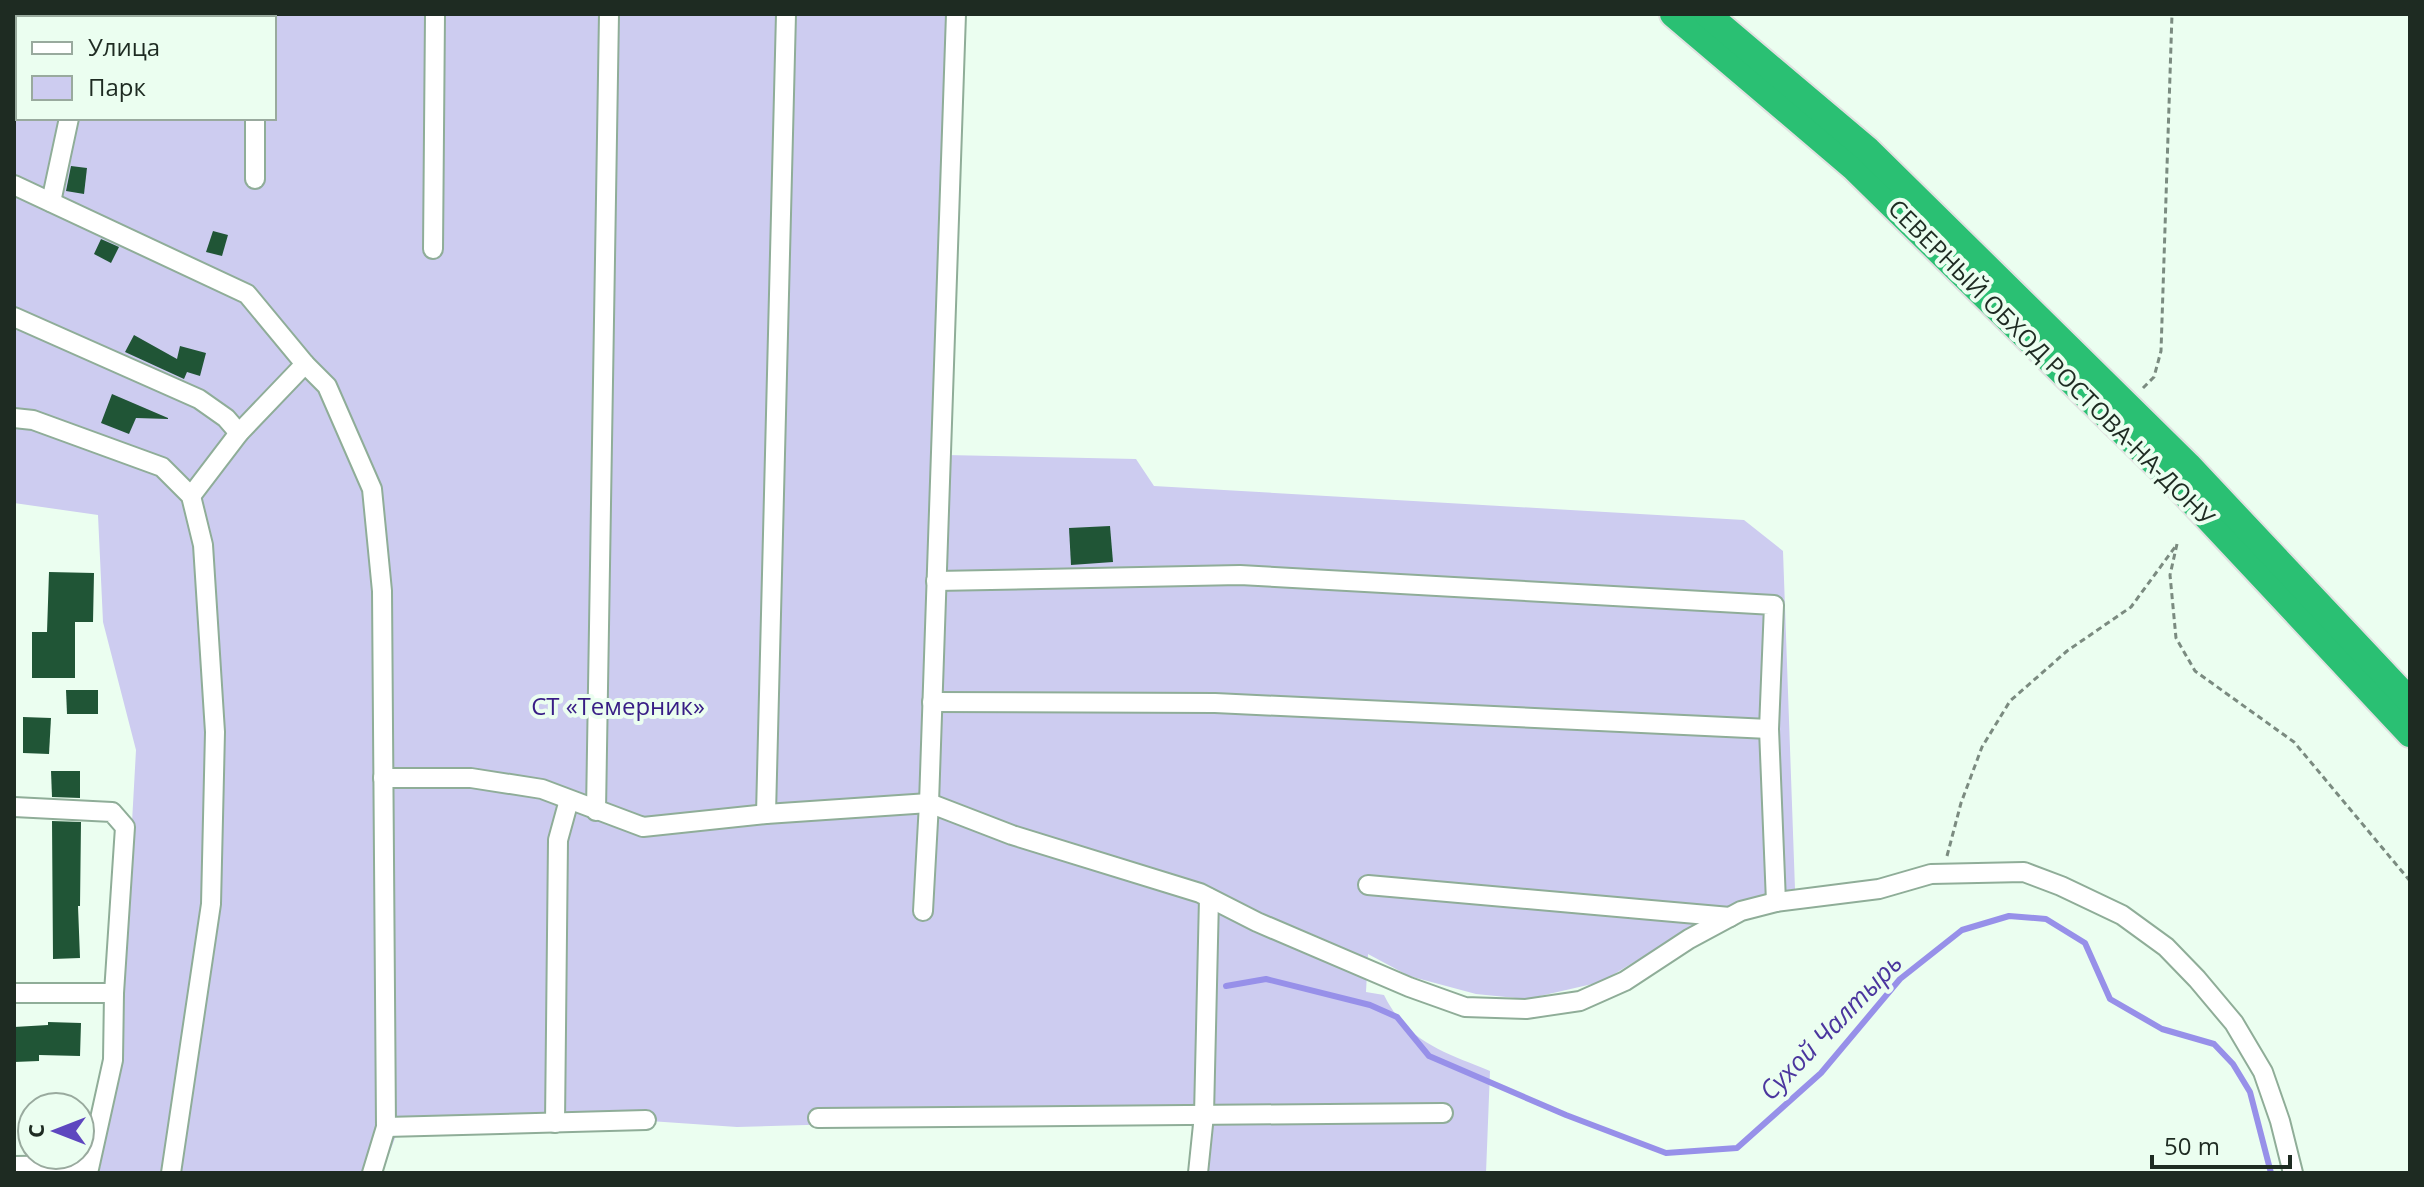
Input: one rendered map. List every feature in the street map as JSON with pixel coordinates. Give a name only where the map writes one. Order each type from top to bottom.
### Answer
[{"type":"highway","name":"СЕВЕРНЫЙ ОБХОД РОСТОВА-НА-ДОНУ","points":[[1673,14],[1853,167],[2172,480],[2410,734]]},
{"type":"highway","name":"СЕВЕРНЫЙ ОБХОД РОСТОВА-НА-ДОНУ","points":[[1707,14],[1868,150],[2188,465],[2410,701]]},
{"type":"street","points":[[433,249],[435,14]]},
{"type":"street","points":[[596,811],[609,14]]},
{"type":"street","points":[[766,814],[786,14]]},
{"type":"street","points":[[923,911],[956,14]]},
{"type":"street","points":[[51,202],[69,120]]},
{"type":"street","points":[[255,120],[255,179]]},
{"type":"street","points":[[14,185],[247,294],[327,386],[372,489],[382,591],[386,1127],[372,1173]]},
{"type":"street","points":[[14,317],[199,399],[226,418],[239,433]]},
{"type":"street","points":[[191,496],[239,433],[305,364]]},
{"type":"street","points":[[14,418],[33,420],[162,467],[191,496],[203,545],[215,732],[211,904],[171,1173]]},
{"type":"street","points":[[936,581],[1240,575],[1774,605],[1769,729],[1776,902]]},
{"type":"street","points":[[932,702],[1215,703],[1769,729]]},
{"type":"street","points":[[383,778],[471,778],[542,789],[643,827],[766,814],[929,803],[1012,835],[1209,898],[1257,922],[1409,987],[1465,1007],[1526,1009],[1580,1001],[1625,981],[1689,939],[1741,911],[1776,902],[1879,889],[1942,873],[2024,872],[2122,915],[2166,947],[2234,1023],[2263,1072],[2293,1173]]},
{"type":"street","points":[[555,1123],[558,840],[569,800]]},
{"type":"street","points":[[14,807],[112,812],[125,827],[114,993],[113,1060],[96,1134]]},
{"type":"street","points":[[1368,885],[1730,917]]},
{"type":"street","points":[[1198,1173],[1204,1115],[1209,898]]},
{"type":"street","points":[[14,993],[114,993]]},
{"type":"street","points":[[818,1118],[1443,1113]]},
{"type":"street","points":[[386,1127],[646,1120]]},
{"type":"path","points":[[2126,404],[2154,377],[2161,351],[2172,14]]},
{"type":"path","points":[[1942,873],[1961,803],[1982,747],[2010,701],[2067,651],[2131,607],[2177,544],[2170,575],[2174,624],[2176,638],[2195,671],[2294,742],[2410,881]]},
{"type":"green space","name":"СТ «Темерник»","points":[[14,14],[962,14],[946,455],[1136,459],[1154,486],[1744,520],[1783,551],[1795,889],[1761,895],[1649,953],[1601,982],[1527,999],[1476,994],[1409,976],[1368,954],[1366,992],[1384,995],[1404,1024],[1428,1044],[1490,1071],[1486,1173],[1205,1173],[1188,1114],[737,1127],[635,1120],[401,1122],[382,1173],[99,1173],[121,1061],[136,750],[103,622],[98,515],[14,503]]},
{"type":"building","points":[[71,166],[87,168],[84,194],[66,191]]},
{"type":"building","points":[[213,231],[228,235],[222,256],[206,252]]},
{"type":"building","points":[[101,239],[119,247],[111,263],[94,254]]},
{"type":"building","points":[[134,335],[177,359],[180,346],[206,353],[200,376],[187,372],[184,379],[125,352]]},
{"type":"building","points":[[112,394],[168,419],[136,418],[129,434],[101,423]]},
{"type":"building","points":[[1110,526],[1113,562],[1071,565],[1069,528]]},
{"type":"building","points":[[49,572],[94,573],[93,622],[75,622],[75,678],[32,678],[32,632],[47,632]]},
{"type":"building","points":[[66,690],[98,690],[98,714],[67,714]]},
{"type":"building","points":[[23,717],[51,718],[49,754],[23,753]]},
{"type":"building","points":[[51,771],[80,771],[80,798],[52,797]]},
{"type":"building","points":[[52,821],[81,822],[80,958],[53,959]]},
{"type":"building","points":[[48,1022],[81,1023],[80,1056],[39,1055],[39,1061],[14,1062],[14,1027],[48,1025]]},
{"type":"waterway","name":"Сухой Чалтырь","points":[[1226,986],[1266,979],[1370,1005],[1397,1017],[1429,1056],[1566,1115],[1666,1153],[1737,1148],[1821,1073],[1900,979],[1962,930],[2009,916],[2046,919],[2085,943],[2110,999],[2162,1029],[2214,1044],[2233,1064],[2250,1092],[2271,1173]]}]
